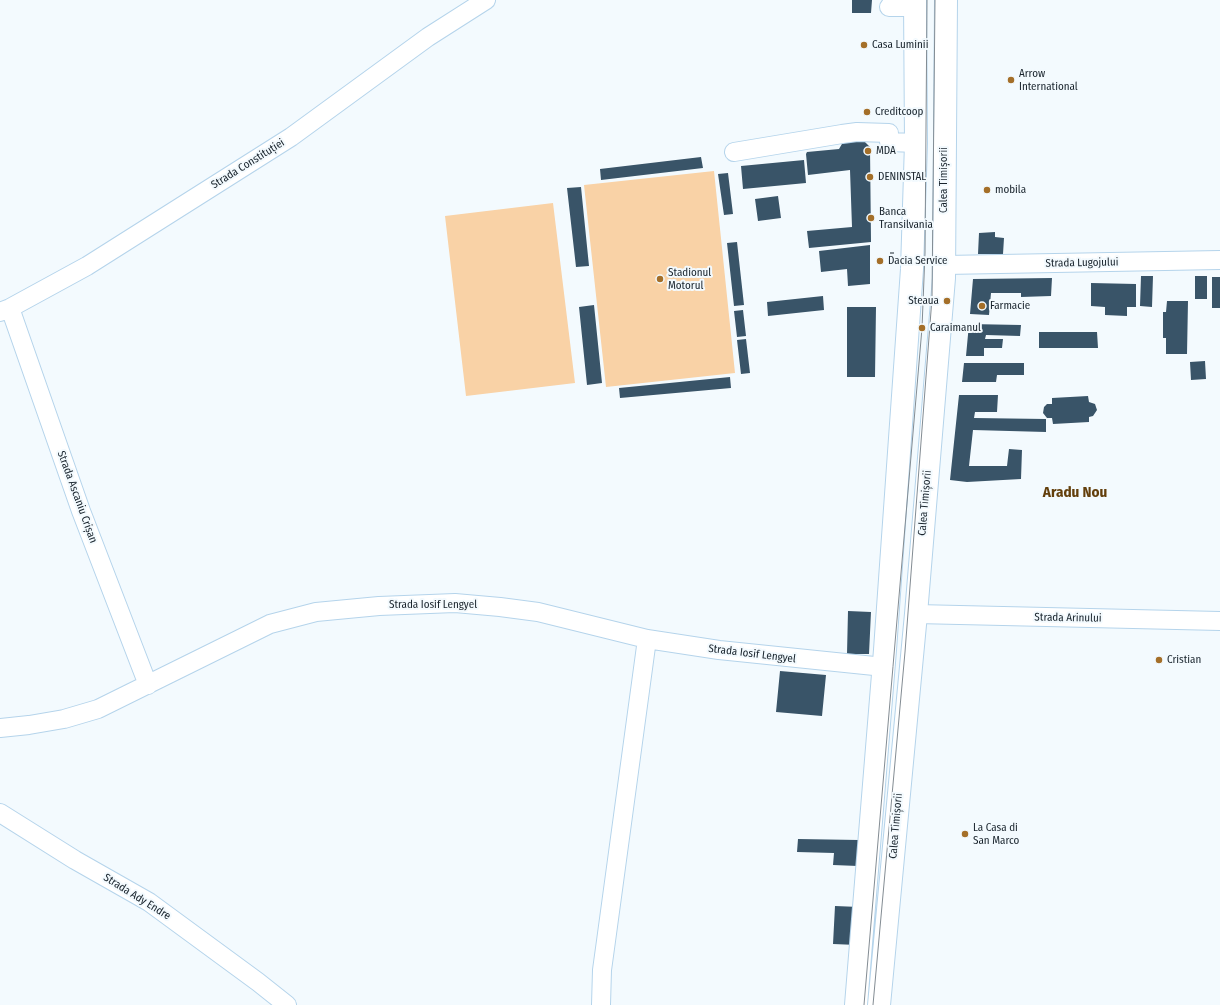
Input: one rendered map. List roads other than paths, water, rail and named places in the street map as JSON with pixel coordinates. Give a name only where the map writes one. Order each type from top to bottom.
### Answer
[{"type":"main road","name":"Calea Timișorii","points":[[879,1005],[916,614],[944,265],[946,0]]},
{"type":"main road","points":[[856,1005],[884,667],[912,269],[916,142],[916,3]]},
{"type":"street","name":"Strada Constituției","points":[[5,310],[87,266],[291,137],[428,37],[486,0]]},
{"type":"street","points":[[888,6],[916,3]]},
{"type":"street","points":[[734,152],[857,132],[916,142]]},
{"type":"street","name":"Strada Lugojului","points":[[944,265],[1220,260]]},
{"type":"street","name":"Strada Ascaniu Crișan","points":[[5,310],[148,685]]},
{"type":"street","name":"Strada Iosif Lengyel","points":[[0,728],[50,722],[98,709],[270,624],[316,612],[363,607],[455,603],[500,607],[538,612],[648,639],[720,650],[884,667]]},
{"type":"street","name":"Strada Arinului","points":[[916,614],[1220,621]]},
{"type":"street","points":[[601,1005],[604,956],[648,639]]},
{"type":"street","name":"Strada Ady Endre","points":[[0,812],[75,860],[148,902],[258,982],[287,1005]]},
{"type":"tram line","points":[[864,1005],[922,328],[925,253],[927,0]]},
{"type":"tram line","points":[[873,1005],[905,652],[932,298],[935,0]]},
{"type":"place","name":"Casa Luminii","points":[[864,45]]},
{"type":"place","name":"Arrow International","points":[[1011,80]]},
{"type":"place","name":"Creditcoop","points":[[867,112]]},
{"type":"place","name":"MDA","points":[[868,151]]},
{"type":"place","name":"DENINSTAL","points":[[870,177]]},
{"type":"place","name":"mobila","points":[[987,190]]},
{"type":"place","name":"Banca Transilvania","points":[[871,218]]},
{"type":"place","name":"Dacia Service","points":[[880,261]]},
{"type":"place","name":"Stadionul Motorul","points":[[660,279]]},
{"type":"place","name":"Steaua","points":[[947,301]]},
{"type":"place","name":"Farmacie","points":[[982,306]]},
{"type":"place","name":"Caraimanul","points":[[922,328]]},
{"type":"place","name":"Cristian","points":[[1159,660]]},
{"type":"place","name":"La Casa di San Marco","points":[[965,834]]},
{"type":"district","name":"Aradu Nou","points":[[1075,493]]}]
